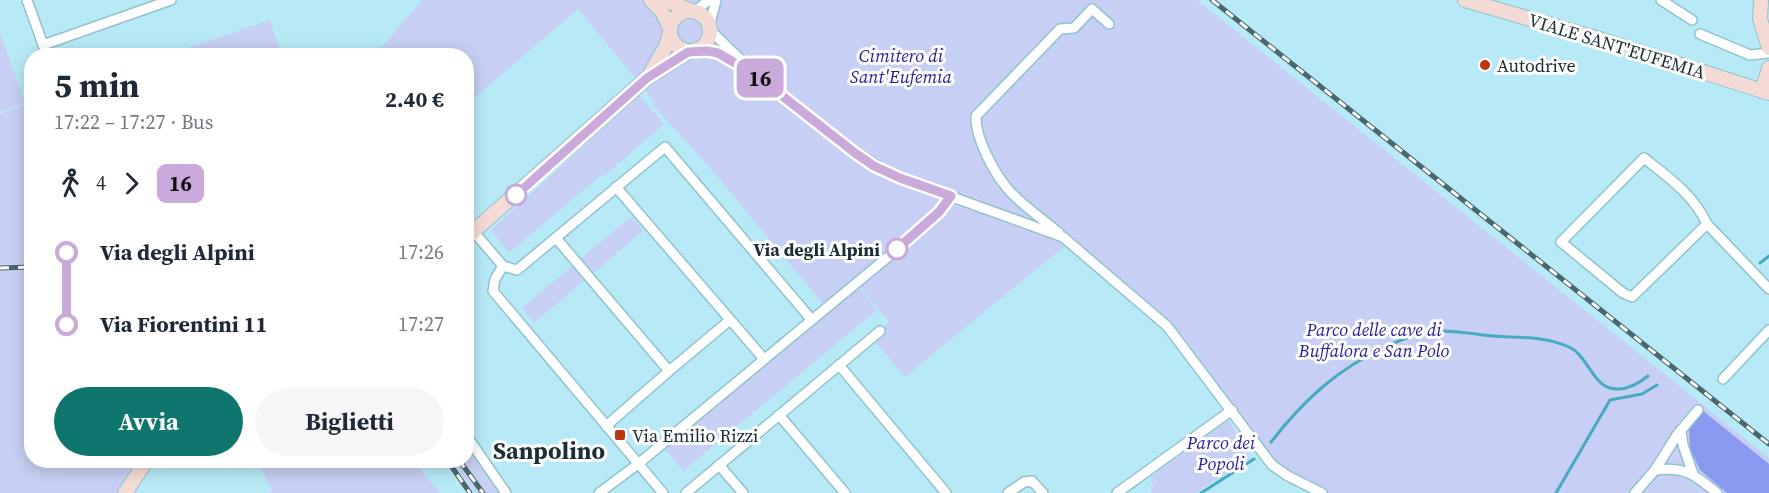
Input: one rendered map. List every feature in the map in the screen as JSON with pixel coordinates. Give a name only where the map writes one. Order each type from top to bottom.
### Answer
[{"type":"street","points":[[27,0],[44,48]]},
{"type":"street","points":[[43,45],[171,0]]},
{"type":"street","points":[[651,0],[662,12],[676,46],[692,51],[718,53],[757,76],[874,166],[900,178],[1064,237]]},
{"type":"street","points":[[666,0],[706,18],[710,27],[757,76]]},
{"type":"street","points":[[647,78],[666,46],[677,16],[692,11],[709,0]]},
{"type":"street","points":[[474,231],[647,78],[707,44],[716,0]]},
{"type":"street","name":"VIALE SANT'EUFEMIA","points":[[1466,0],[1603,40],[1766,92]]},
{"type":"street","points":[[1661,0],[1692,20]]},
{"type":"street","points":[[1763,2],[1760,19],[1769,48]]},
{"type":"street","points":[[1109,24],[1092,9],[1074,28],[1060,29],[976,116],[976,125],[987,155],[1007,188],[1167,326],[1272,465],[1322,493]]},
{"type":"street","points":[[1700,34],[1750,55],[1769,53]]},
{"type":"street","points":[[1766,92],[1769,68]]},
{"type":"street","points":[[474,239],[503,266],[517,270],[665,147],[811,319]]},
{"type":"street","points":[[1707,224],[1632,297],[1623,293],[1561,242],[1644,158],[1680,187],[1702,214],[1707,224],[1769,289]]},
{"type":"street","points":[[616,187],[764,360]]},
{"type":"street","points":[[599,493],[638,464],[912,237],[939,212],[951,196]]},
{"type":"street","points":[[556,238],[669,370]]},
{"type":"street","points":[[503,266],[495,279],[493,291],[663,493]]},
{"type":"street","points":[[606,426],[730,320]]},
{"type":"street","points":[[686,493],[880,330]]},
{"type":"street","points":[[1723,379],[1769,330]]},
{"type":"street","points":[[839,365],[946,493]]},
{"type":"street","points":[[1117,493],[1232,410]]},
{"type":"street","points":[[1635,493],[1655,470],[1681,430],[1698,410]]},
{"type":"street","points":[[779,415],[845,493]]},
{"type":"street","points":[[1681,430],[1683,445],[1693,474]]},
{"type":"street","points":[[474,447],[506,493]]},
{"type":"street","points":[[719,465],[743,493]]},
{"type":"street","points":[[125,493],[142,468]]},
{"type":"street","points":[[1655,470],[1671,468],[1693,474],[1717,493]]},
{"type":"street","points":[[1008,493],[1024,482],[1032,481],[1043,493]]},
{"type":"green space","name":"Parco delle cave di Buffalora e San Polo","points":[[422,0],[1197,0],[1769,458],[1769,493],[1328,493],[1274,463],[1258,445],[1236,407],[1172,323],[1072,240],[905,377],[873,339],[889,322],[853,279],[824,305],[712,170],[652,104],[655,102],[578,9],[474,98],[474,48],[381,48]]},
{"type":"green space","points":[[270,20],[279,48],[188,48]]},
{"type":"green space","points":[[0,32],[24,103],[0,112]]},
{"type":"green space","points":[[639,95],[664,124],[509,253],[491,230]]},
{"type":"green space","points":[[24,105],[24,468],[136,468],[119,493],[0,493],[0,114]]},
{"type":"green space","points":[[632,216],[643,231],[534,323],[522,308]]},
{"type":"green space","points":[[859,288],[877,310],[683,471],[665,449]]},
{"type":"green space","name":"Parco dei Popoli","points":[[1229,420],[1250,458],[1196,493],[1151,493],[1153,486],[1151,477]]},
{"type":"green space","points":[[474,447],[505,493],[476,493],[456,468],[474,468]]},
{"type":"green space","points":[[261,468],[419,468],[440,493],[268,493],[272,490]]},
{"type":"shaded area","points":[[1702,410],[1769,464],[1769,493],[1727,493],[1700,470],[1690,449],[1689,427]]},
{"type":"waterway","points":[[1760,263],[1769,256]]},
{"type":"waterway","points":[[1271,442],[1309,399],[1337,375],[1369,355],[1423,333],[1453,331],[1532,338],[1560,343],[1575,351],[1599,381],[1615,389],[1626,388],[1648,376]]},
{"type":"waterway","points":[[1556,493],[1610,400],[1642,394],[1657,385]]},
{"type":"waterway","points":[[1201,493],[1254,459]]},
{"type":"railway","points":[[1212,0],[1769,444]]},
{"type":"railway","points":[[0,268],[24,267]]},
{"type":"railway","points":[[453,468],[470,493]]},
{"type":"railway","points":[[465,468],[483,493]]},
{"type":"bus line","name":"16","points":[[516,195],[647,78],[688,52],[713,51],[757,76],[874,166],[951,196],[939,212],[897,249]]},
{"type":"place","name":"Autodrive","points":[[1485,65]]},
{"type":"place","name":"Via degli Alpini","points":[[897,249]]},
{"type":"place","name":"Via Emilio Rizzi","points":[[620,435]]},
{"type":"district","name":"Sanpolino","points":[[549,450]]},
{"type":"park label","name":"Cimitero di Sant'Eufemia","points":[[901,65]]}]
